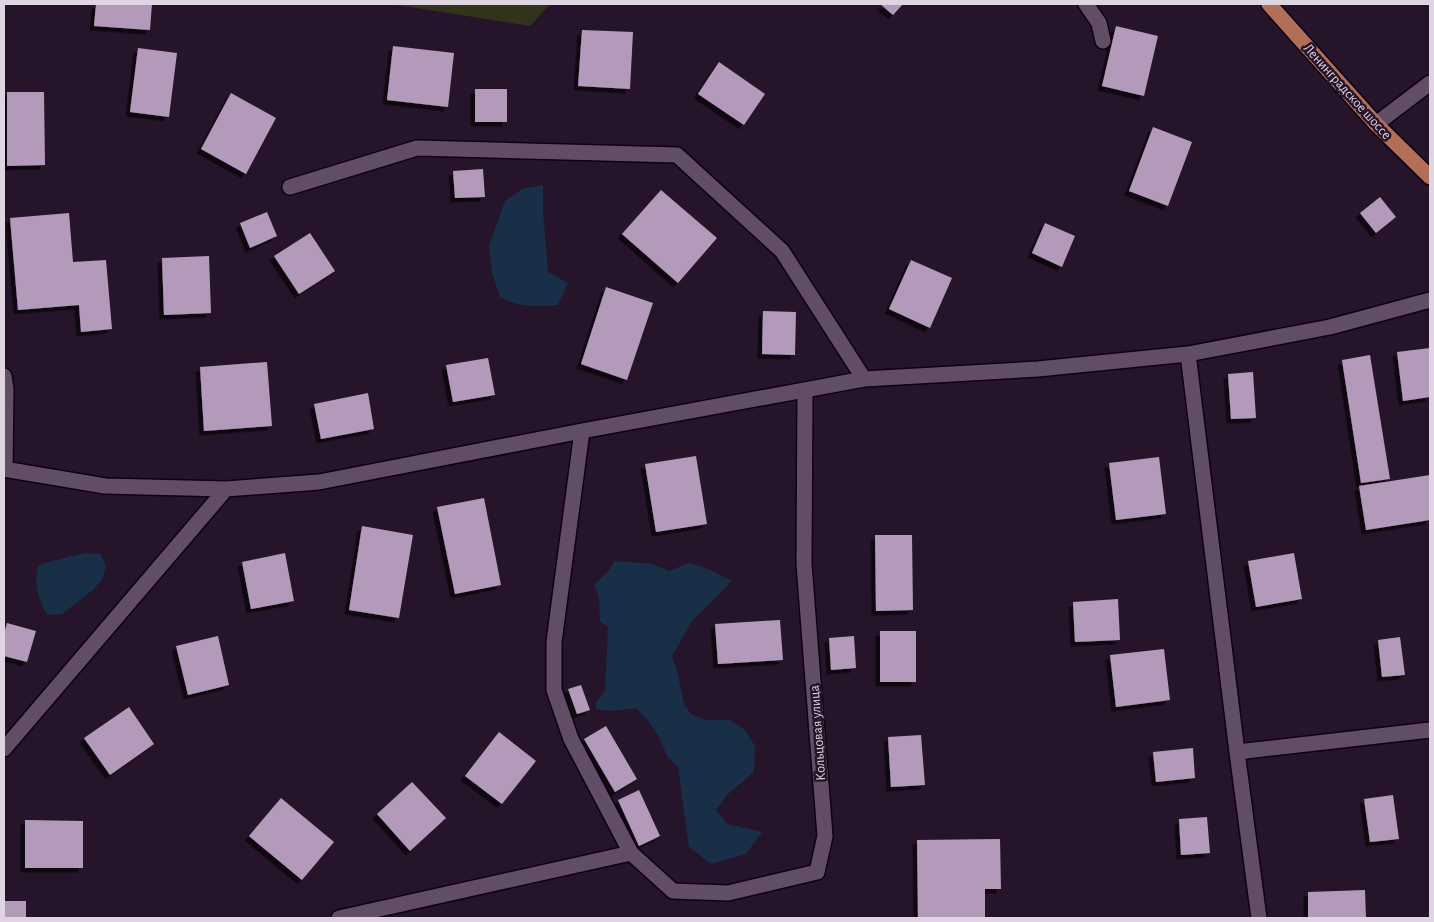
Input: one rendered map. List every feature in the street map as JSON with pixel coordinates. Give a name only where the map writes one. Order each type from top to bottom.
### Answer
[{"type":"main road","name":"Ленинградское шоссе","points":[[1269,4],[1376,124],[1430,177]]},
{"type":"street","points":[[1086,4],[1098,23],[1103,41]]},
{"type":"street","points":[[1376,124],[1430,83]]},
{"type":"street","points":[[290,187],[417,148],[676,154],[782,252],[864,379]]},
{"type":"street","points":[[4,376],[6,389],[4,469],[105,486],[226,489],[319,482],[864,379],[1038,369],[1188,354],[1330,327],[1430,300]]},
{"type":"street","points":[[1188,354],[1259,918]]},
{"type":"street","name":"Кольцовая улица","points":[[582,431],[554,642],[554,690],[571,739],[631,853],[673,891],[728,893],[817,872],[825,836],[804,564],[805,390]]},
{"type":"street","points":[[4,749],[226,489]]},
{"type":"street","points":[[1237,752],[1430,730]]},
{"type":"street","points":[[339,918],[631,853]]},
{"type":"green space","points":[[391,4],[550,4],[530,26]]},
{"type":"water","points":[[543,185],[548,272],[568,283],[558,305],[522,305],[500,297],[492,273],[489,246],[505,201],[522,189]]},
{"type":"water","points":[[85,553],[101,554],[106,567],[102,579],[94,589],[62,614],[47,615],[38,591],[36,580],[38,566]]},
{"type":"water","points":[[615,561],[652,564],[669,571],[690,563],[708,569],[732,581],[692,621],[672,656],[684,704],[691,714],[705,720],[730,720],[744,729],[755,746],[754,772],[728,794],[716,810],[727,824],[762,832],[746,854],[711,864],[689,847],[678,767],[667,756],[659,737],[647,719],[636,708],[609,711],[596,709],[596,703],[605,691],[608,627],[600,621],[599,598],[594,585],[610,569]]},
{"type":"building","points":[[96,4],[152,4],[150,30],[94,26]]},
{"type":"building","points":[[880,4],[903,4],[893,15]]},
{"type":"building","points":[[1116,26],[1158,36],[1144,96],[1102,86]]},
{"type":"building","points":[[582,30],[633,32],[630,89],[578,86]]},
{"type":"building","points":[[393,46],[454,53],[448,107],[387,100]]},
{"type":"building","points":[[138,48],[177,53],[169,117],[130,112]]},
{"type":"building","points":[[719,62],[765,94],[744,125],[698,94]]},
{"type":"building","points":[[475,89],[507,89],[507,122],[475,122]]},
{"type":"building","points":[[7,92],[44,92],[45,165],[7,166]]},
{"type":"building","points":[[231,93],[276,118],[246,174],[201,149]]},
{"type":"building","points":[[1153,127],[1192,142],[1168,206],[1129,191]]},
{"type":"building","points":[[483,169],[485,197],[455,198],[453,171]]},
{"type":"building","points":[[661,190],[717,238],[678,283],[622,234]]},
{"type":"building","points":[[1380,197],[1396,217],[1376,233],[1360,213]]},
{"type":"building","points":[[267,212],[277,236],[250,248],[240,223]]},
{"type":"building","points":[[69,213],[73,262],[106,260],[112,329],[81,332],[79,305],[18,310],[10,218]]},
{"type":"building","points":[[1045,223],[1075,236],[1062,267],[1032,253]]},
{"type":"building","points":[[310,233],[335,271],[299,294],[274,256]]},
{"type":"building","points":[[209,256],[211,313],[164,315],[162,258]]},
{"type":"building","points":[[911,260],[952,278],[930,328],[889,309]]},
{"type":"building","points":[[606,287],[653,303],[627,380],[581,364]]},
{"type":"building","points":[[763,311],[796,312],[795,355],[762,354]]},
{"type":"building","points":[[1430,348],[1430,397],[1403,401],[1397,352]]},
{"type":"building","points":[[1370,355],[1390,479],[1361,483],[1342,360]]},
{"type":"building","points":[[488,358],[495,395],[453,402],[446,365]]},
{"type":"building","points":[[267,362],[272,426],[204,431],[200,367]]},
{"type":"building","points":[[1253,372],[1256,418],[1231,419],[1228,374]]},
{"type":"building","points":[[368,393],[374,429],[321,439],[314,404]]},
{"type":"building","points":[[696,456],[707,524],[656,532],[645,464]]},
{"type":"building","points":[[1159,457],[1166,514],[1116,520],[1109,463]]},
{"type":"building","points":[[1430,475],[1430,520],[1366,530],[1359,486]]},
{"type":"building","points":[[484,498],[501,585],[455,594],[437,507]]},
{"type":"building","points":[[362,526],[413,535],[399,618],[349,610]]},
{"type":"building","points":[[875,535],[912,535],[913,610],[876,611]]},
{"type":"building","points":[[285,553],[294,601],[251,609],[242,562]]},
{"type":"building","points":[[1294,553],[1302,599],[1256,607],[1248,561]]},
{"type":"building","points":[[1118,599],[1120,640],[1075,642],[1073,602]]},
{"type":"building","points":[[780,620],[783,660],[718,664],[715,624]]},
{"type":"building","points":[[7,623],[36,631],[27,662],[4,656],[4,634]]},
{"type":"building","points":[[880,631],[916,631],[916,682],[880,682]]},
{"type":"building","points":[[218,636],[229,685],[188,695],[176,646]]},
{"type":"building","points":[[854,636],[856,668],[831,670],[829,638]]},
{"type":"building","points":[[1400,637],[1405,675],[1382,677],[1378,640]]},
{"type":"building","points":[[1164,649],[1170,700],[1116,707],[1110,655]]},
{"type":"building","points":[[581,685],[590,710],[577,714],[568,689]]},
{"type":"building","points":[[129,707],[154,744],[110,775],[84,738]]},
{"type":"building","points":[[606,726],[637,779],[615,792],[584,739]]},
{"type":"building","points":[[499,732],[536,761],[502,804],[465,776]]},
{"type":"building","points":[[921,735],[925,785],[891,787],[888,737]]},
{"type":"building","points":[[1193,748],[1195,778],[1156,782],[1153,752]]},
{"type":"building","points":[[412,782],[446,818],[410,851],[377,814]]},
{"type":"building","points":[[639,790],[660,836],[639,846],[618,800]]},
{"type":"building","points":[[1393,795],[1399,839],[1370,842],[1364,799]]},
{"type":"building","points":[[281,798],[334,842],[302,880],[249,836]]},
{"type":"building","points":[[1207,817],[1210,853],[1181,855],[1179,819]]},
{"type":"building","points":[[25,820],[83,821],[83,868],[25,868]]},
{"type":"building","points":[[1000,839],[1001,889],[985,889],[985,918],[918,918],[917,840]]},
{"type":"building","points":[[1365,890],[1366,918],[1308,918],[1308,892]]},
{"type":"building","points":[[4,901],[26,901],[26,918],[4,918]]}]
